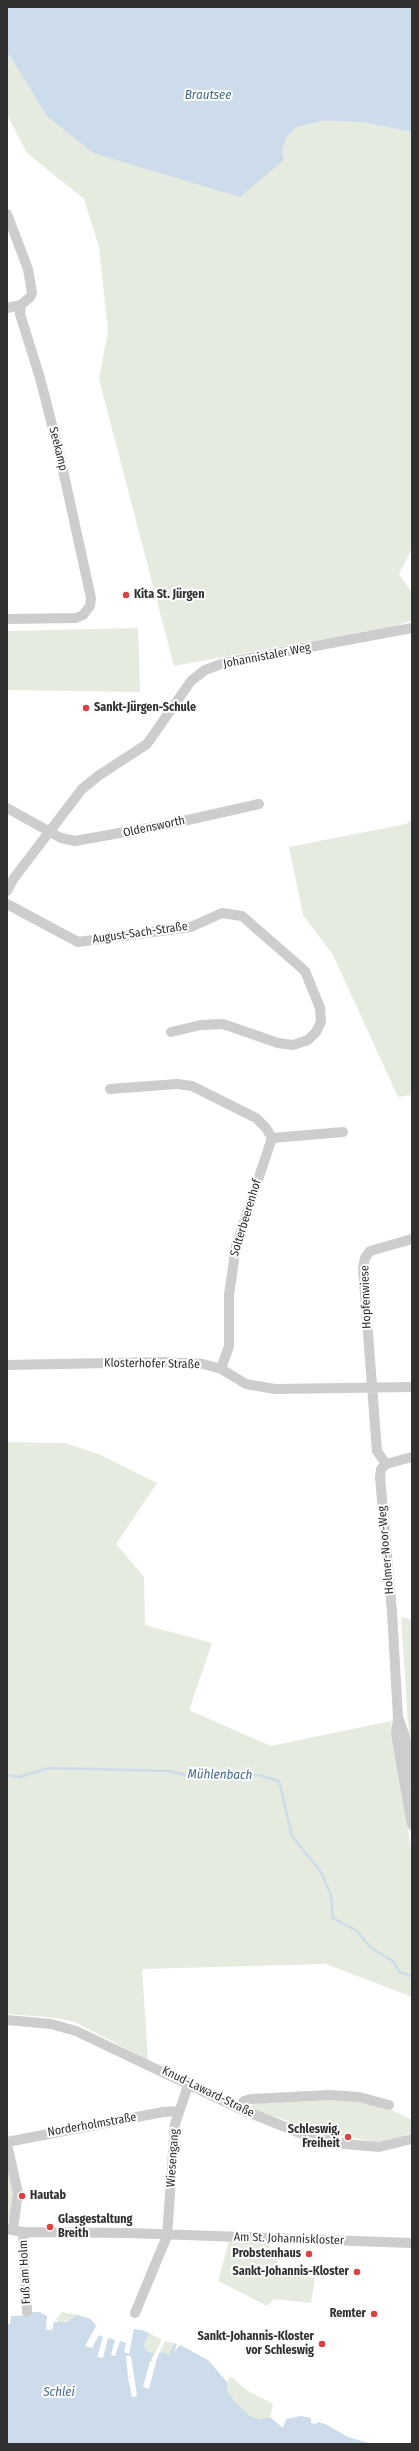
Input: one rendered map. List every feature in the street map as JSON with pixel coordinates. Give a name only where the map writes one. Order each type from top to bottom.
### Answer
[{"type":"street","points":[[7,214],[28,269],[31,283],[30,297],[21,305],[7,308]]},
{"type":"street","name":"Seekamp","points":[[7,619],[76,618],[83,615],[90,606],[91,598],[59,452],[40,378],[20,314],[21,305]]},
{"type":"street","name":"Johannistaler Weg","points":[[7,891],[14,878],[82,789],[98,776],[147,744],[191,681],[205,670],[224,663],[412,628]]},
{"type":"street","name":"Oldensworth","points":[[7,808],[61,838],[75,842],[170,824],[259,804]]},
{"type":"street","name":"August-Sach-Straße","points":[[7,904],[78,942],[191,927],[222,914],[242,916],[305,971],[320,1008],[321,1022],[316,1032],[308,1040],[293,1045],[278,1043],[246,1030],[223,1024],[201,1025],[172,1032]]},
{"type":"street","points":[[110,1089],[177,1084],[192,1086],[256,1118],[266,1128],[272,1138],[343,1132]]},
{"type":"street","name":"Solterbeerenhof","points":[[221,1369],[229,1346],[229,1295],[236,1246],[272,1138]]},
{"type":"street","name":"Hopfenwiese","points":[[372,1388],[363,1268],[365,1258],[370,1251],[377,1247],[412,1239]]},
{"type":"street","name":"Klosterhofer Straße","points":[[7,1365],[161,1362],[203,1364],[221,1369],[246,1384],[275,1389],[412,1387]]},
{"type":"street","points":[[372,1388],[377,1452],[386,1464],[412,1457]]},
{"type":"street","name":"Holmer-Noor-Weg","points":[[386,1464],[381,1469],[380,1477],[392,1612],[398,1718],[396,1734],[412,1825]]},
{"type":"street","name":"Holmer-Noor-Weg","points":[[398,1718],[404,1737],[412,1782]]},
{"type":"street","name":"Knud-Laward-Straße","points":[[7,2020],[51,2024],[76,2031],[189,2083],[238,2108],[305,2135],[345,2144],[379,2147],[412,2139]]},
{"type":"street","name":"Wiesengang","points":[[135,2313],[167,2236],[175,2124],[178,2111],[189,2083]]},
{"type":"street","points":[[238,2108],[244,2101],[251,2099],[329,2095],[359,2097],[389,2105]]},
{"type":"street","name":"Norderholmstraße","points":[[7,2143],[163,2112],[178,2111]]},
{"type":"street","name":"Fuß am Holm","points":[[7,2143],[18,2193],[14,2230],[27,2312]]},
{"type":"street","name":"Am St. Johanniskloster","points":[[14,2230],[412,2243]]},
{"type":"shaded area","points":[[7,52],[47,116],[239,197],[284,160],[282,151],[286,138],[297,127],[323,121],[361,122],[412,132],[412,549],[399,574],[412,593],[412,620],[396,626],[174,666],[99,379],[108,331],[99,247],[84,199],[27,153],[7,115]]},
{"type":"shaded area","points":[[138,628],[140,692],[7,690],[7,631]]},
{"type":"shaded area","points":[[412,819],[412,1095],[398,1097],[333,955],[303,915],[289,847],[406,824]]},
{"type":"shaded area","points":[[7,1442],[65,1443],[101,1455],[157,1483],[116,1544],[144,1577],[145,1625],[212,1643],[189,1710],[271,1746],[391,1721],[412,1855],[412,1997],[326,1964],[142,1969],[148,2060],[75,2022],[58,2018],[7,2014]]},
{"type":"shaded area","points":[[401,1617],[412,1620],[412,1748],[408,1724]]},
{"type":"shaded area","points":[[324,2098],[349,2100],[388,2108],[412,2120],[412,2133],[383,2143],[324,2133],[249,2108],[256,2102]]},
{"type":"shaded area","points":[[7,2160],[14,2196],[9,2221],[7,2222]]},
{"type":"shaded area","points":[[229,2241],[269,2243],[283,2276],[315,2278],[311,2303],[274,2299],[267,2306],[218,2281]]},
{"type":"shaded area","points":[[62,2312],[78,2315],[76,2318],[59,2323],[56,2319]]},
{"type":"shaded area","points":[[149,2333],[162,2340],[155,2354],[146,2350],[144,2344]]},
{"type":"shaded area","points":[[165,2341],[174,2343],[169,2355],[159,2353]]},
{"type":"shaded area","points":[[230,2376],[248,2391],[273,2404],[270,2417],[259,2419],[252,2417],[236,2403],[228,2392],[227,2382]]},
{"type":"water","name":"Brautsee","points":[[7,7],[412,7],[412,132],[361,122],[323,121],[297,127],[286,138],[282,151],[284,160],[240,197],[93,153],[47,116],[7,52]]},
{"type":"water","name":"Schlei","points":[[31,2312],[40,2312],[47,2316],[47,2330],[52,2330],[54,2322],[66,2322],[78,2315],[91,2319],[96,2326],[85,2346],[92,2348],[99,2335],[103,2337],[97,2357],[103,2358],[108,2338],[115,2340],[111,2355],[115,2356],[120,2341],[126,2343],[124,2352],[129,2354],[134,2329],[142,2330],[149,2333],[144,2344],[146,2350],[155,2354],[162,2340],[165,2341],[159,2353],[164,2352],[169,2355],[174,2343],[177,2344],[174,2352],[180,2345],[208,2360],[227,2382],[228,2392],[236,2403],[252,2417],[259,2419],[270,2417],[283,2428],[286,2419],[301,2416],[311,2418],[311,2423],[316,2424],[318,2422],[325,2424],[348,2437],[372,2444],[7,2444],[7,2324],[10,2324],[11,2316],[31,2315]]},
{"type":"pier","points":[[162,2340],[165,2341],[157,2358],[149,2389],[143,2387],[150,2361],[155,2362],[151,2360]]},
{"type":"pier","points":[[126,2356],[131,2356],[137,2396],[132,2397],[128,2378],[132,2376],[128,2377]]},
{"type":"waterway","name":"Mühlenbach","points":[[7,1775],[19,1777],[49,1768],[170,1771],[193,1777],[231,1778],[258,1775],[279,1781],[292,1836],[321,1872],[331,1895],[333,1918],[357,1931],[371,1948],[393,1961],[399,1972],[412,1976]]},
{"type":"place","name":"Kita St. Jürgen","points":[[126,595]]},
{"type":"place","name":"Sankt-Jürgen-Schule","points":[[86,708]]},
{"type":"place","name":"Schleswig, Freiheit","points":[[348,2137]]},
{"type":"place","name":"Hautab","points":[[22,2196]]},
{"type":"place","name":"Glasgestaltung Breith","points":[[50,2227]]},
{"type":"place","name":"Probstenhaus","points":[[309,2254]]},
{"type":"place","name":"Sankt-Johannis-Kloster","points":[[357,2272]]},
{"type":"place","name":"Remter","points":[[374,2314]]},
{"type":"place","name":"Sankt-Johannis-Kloster vor Schleswig","points":[[322,2344]]}]
